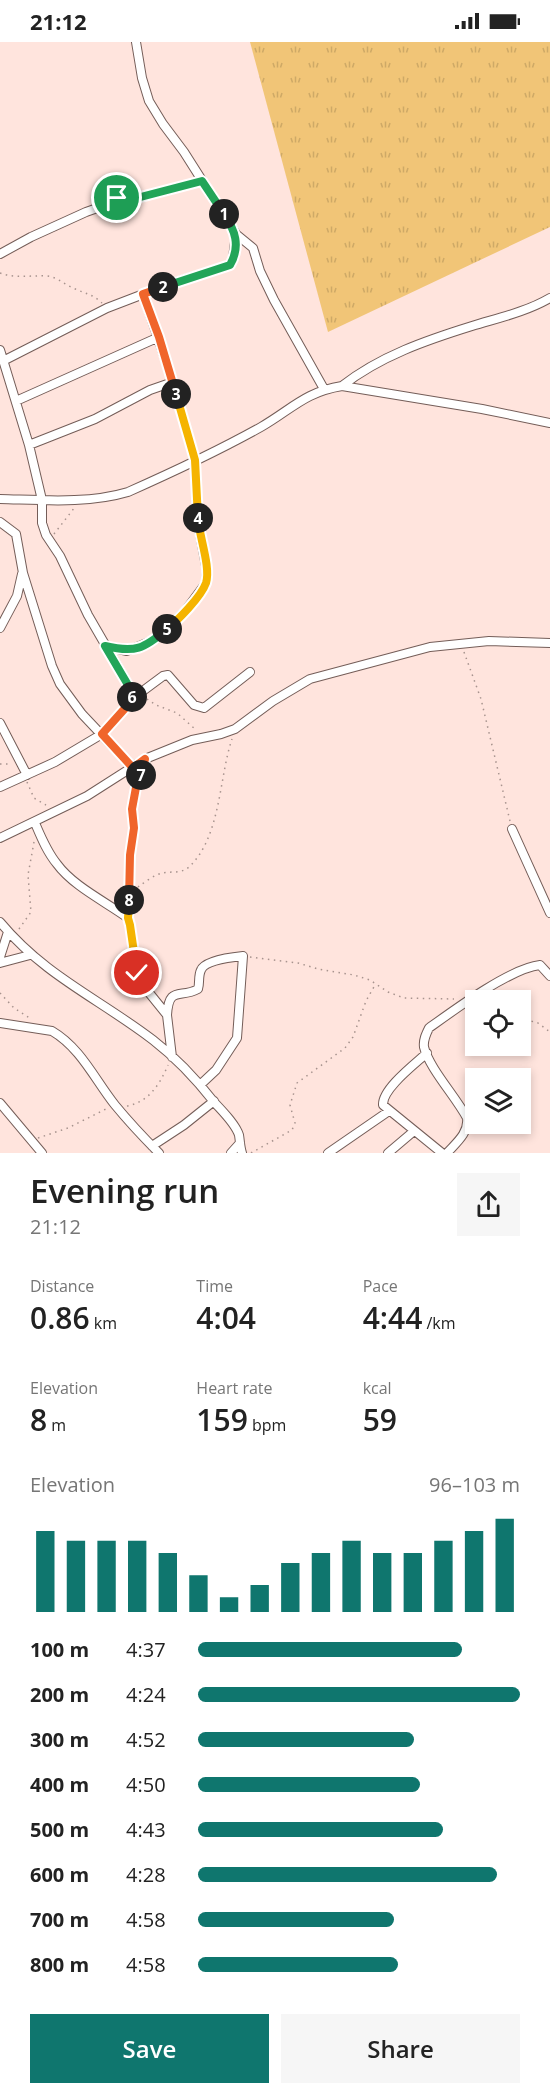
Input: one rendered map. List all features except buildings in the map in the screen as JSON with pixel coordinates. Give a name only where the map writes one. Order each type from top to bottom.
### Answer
[{"type":"street","points":[[136,42],[142,78],[149,101],[236,234],[253,248],[260,271],[274,300],[324,389]]},
{"type":"street","points":[[0,254],[31,237],[117,198],[129,200],[202,181]]},
{"type":"street","points":[[3,361],[107,308],[230,265],[236,234]]},
{"type":"street","points":[[105,646],[127,651],[156,639],[186,610],[206,583],[207,571],[199,529],[195,460],[159,337],[143,294]]},
{"type":"street","points":[[342,386],[376,362],[462,329],[498,320],[550,298]]},
{"type":"street","points":[[16,401],[159,337]]},
{"type":"street","points":[[0,350],[29,445],[42,500],[42,523],[88,615],[131,690],[132,699]]},
{"type":"street","points":[[29,445],[95,419],[150,390],[173,382]]},
{"type":"street","points":[[0,499],[84,499],[112,497],[128,492],[256,429],[293,404],[324,389],[342,386],[447,402],[550,423]]},
{"type":"street","points":[[0,522],[16,534],[23,573],[52,666],[60,684],[82,714],[133,768]]},
{"type":"street","points":[[0,628],[17,596],[23,573]]},
{"type":"street","points":[[0,838],[35,824],[87,796],[145,759],[180,744],[235,729],[273,701],[310,679],[430,647],[489,641],[550,643]]},
{"type":"street","points":[[0,788],[102,734],[132,699],[163,676],[168,675],[194,705],[204,708],[250,672]]},
{"type":"street","points":[[0,723],[26,775]]},
{"type":"street","points":[[145,759],[137,782],[132,809],[134,828],[130,855],[128,918],[137,973],[142,984],[167,1015]]},
{"type":"street","points":[[35,824],[58,867],[128,918]]},
{"type":"street","points":[[512,829],[550,913]]},
{"type":"street","points":[[0,922],[30,954],[60,978],[154,1041],[172,1057],[201,1085],[235,1127],[242,1153]]},
{"type":"street","points":[[0,957],[11,935]]},
{"type":"street","points":[[0,963],[30,954]]},
{"type":"street","points":[[172,1057],[167,1015],[168,1004],[173,995],[179,992],[195,992],[198,989],[200,971],[204,966],[243,956],[237,1038],[216,1070],[201,1085]]},
{"type":"street","points":[[487,990],[525,969],[550,962]]},
{"type":"street","points":[[540,964],[550,976]]},
{"type":"street","points":[[447,1153],[465,1132],[468,1124],[467,1118],[427,1053],[424,1041],[429,1028],[465,1003]]},
{"type":"street","points":[[0,1023],[52,1031],[59,1035],[88,1066],[114,1104],[159,1153]]},
{"type":"street","points":[[427,1053],[388,1090],[383,1098],[383,1105],[442,1153]]},
{"type":"street","points":[[152,1146],[184,1125],[214,1101]]},
{"type":"street","points":[[0,1103],[42,1153]]},
{"type":"street","points":[[328,1153],[389,1111]]},
{"type":"street","points":[[388,1153],[414,1131]]},
{"type":"street","points":[[231,1153],[240,1143]]},
{"type":"path","points":[[0,273],[12,277],[45,276],[57,279],[75,289],[89,293],[107,308]]},
{"type":"path","points":[[50,540],[68,514],[84,499]]},
{"type":"path","points":[[461,643],[483,707],[512,829]]},
{"type":"path","points":[[141,692],[156,705],[177,713],[196,730],[207,736]]},
{"type":"path","points":[[129,892],[161,873],[177,873],[188,868],[203,847],[211,830],[235,729]]},
{"type":"path","points":[[0,764],[22,764]]},
{"type":"path","points":[[26,775],[37,801],[57,812]]},
{"type":"path","points":[[11,935],[30,912],[28,875],[33,857],[35,824]]},
{"type":"path","points":[[243,956],[298,963],[362,977],[404,998],[465,1000]]},
{"type":"path","points":[[251,1153],[292,1130],[294,1123],[290,1105],[297,1083],[345,1048],[353,1037],[366,1001],[376,984]]},
{"type":"path","points":[[0,993],[21,1014],[35,1021]]},
{"type":"path","points":[[531,1021],[538,1023],[550,1032]]},
{"type":"green space","points":[[250,42],[550,42],[550,227],[328,332]]},
{"type":"route","points":[[117,198],[129,200],[202,181],[236,234],[230,265],[143,294],[159,337],[195,460],[199,529],[207,571],[206,583],[198,596],[156,639],[127,651],[105,646],[131,690],[132,699],[102,734],[133,768],[145,759],[137,782],[132,809],[134,828],[130,855],[128,918],[137,973]]}]
